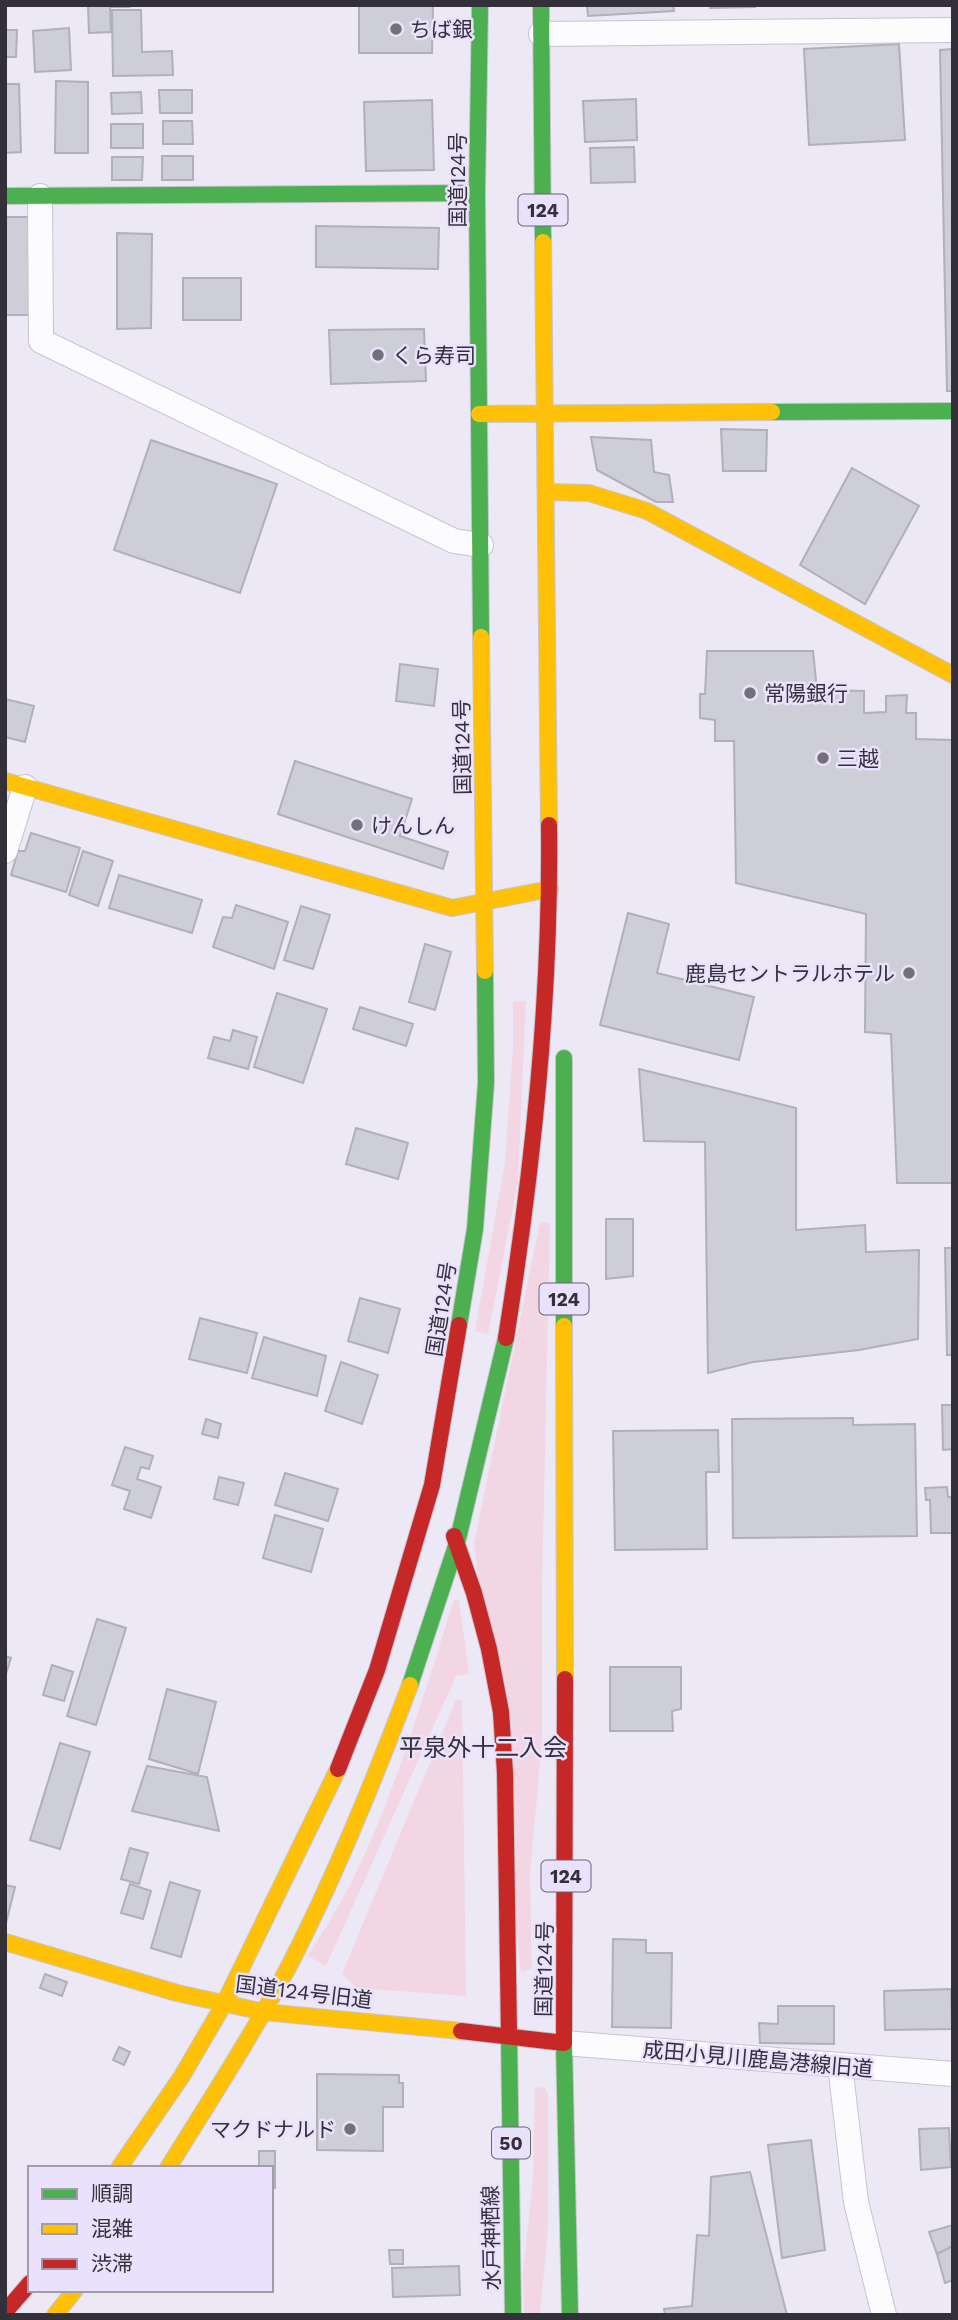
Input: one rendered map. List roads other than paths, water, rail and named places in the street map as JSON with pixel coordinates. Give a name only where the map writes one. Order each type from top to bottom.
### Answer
[{"type":"main road","name":"国道124号","points":[[120,2166],[182,2076],[224,2004],[332,1783],[377,1670],[432,1485],[475,1229],[486,1083],[477,192],[480,5]]},
{"type":"main road","name":"124","points":[[169,2166],[264,2012],[321,1900],[365,1797],[409,1686],[457,1543],[506,1339],[524,1226],[542,1061],[550,889],[541,5]]},
{"type":"main road","points":[[5,196],[477,192]]},
{"type":"main road","points":[[479,414],[953,411]]},
{"type":"main road","points":[[547,492],[589,494],[647,511],[953,675]]},
{"type":"main road","points":[[15,784],[452,908],[550,889]]},
{"type":"main road","name":"124","points":[[550,889],[561,963],[561,990]]},
{"type":"main road","name":"国道124号","points":[[563,1045],[566,1805],[564,2043]]},
{"type":"main road","name":"国道124号","points":[[432,1485],[457,1543],[474,1593],[489,1649],[501,1712],[505,1773],[509,2035]]},
{"type":"main road","name":"国道124号旧道","points":[[5,1942],[177,1993],[264,2012],[509,2035],[564,2043]]},
{"type":"main road","name":"水戸神栖線","points":[[509,2035],[513,2315]]},
{"type":"main road","points":[[564,2043],[570,2315]]},
{"type":"main road","points":[[5,2312],[28,2285]]},
{"type":"main road","points":[[55,2315],[73,2292]]},
{"type":"street","points":[[541,34],[953,30]]},
{"type":"street","points":[[40,196],[41,341],[454,541],[481,545]]},
{"type":"street","points":[[5,851],[15,784]]},
{"type":"street","name":"成田小見川鹿島港線旧道","points":[[564,2043],[953,2074]]},
{"type":"street","points":[[840,2065],[856,2202],[884,2315]]},
{"type":"place","name":"ちば銀","points":[[396,29]]},
{"type":"place","name":"くら寿司","points":[[378,355]]},
{"type":"place","name":"常陽銀行","points":[[750,693]]},
{"type":"place","name":"三越","points":[[823,758]]},
{"type":"place","name":"けんしん","points":[[357,825]]},
{"type":"place","name":"鹿島セントラルホテル","points":[[909,973]]},
{"type":"place","name":"マクドナルド","points":[[350,2129]]},
{"type":"district","name":"平泉外十二入会","points":[[483,1748]]}]
